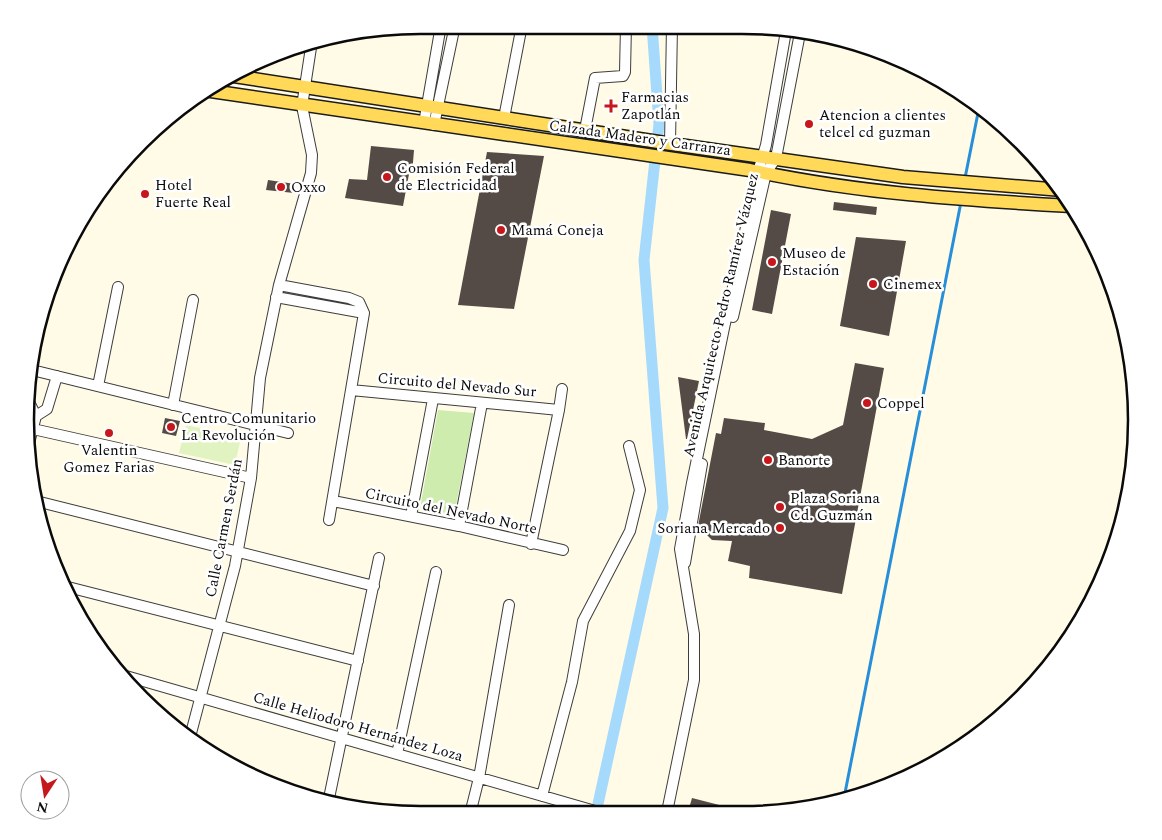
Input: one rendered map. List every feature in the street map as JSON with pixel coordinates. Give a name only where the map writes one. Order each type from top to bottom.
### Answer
[{"type":"main road","name":"Calzada Madero y Carranza","points":[[242,77],[620,136],[776,158],[937,180],[1051,189]]},
{"type":"main road","name":"Calzada Madero y Carranza","points":[[216,92],[762,172],[833,186],[936,198],[1063,205]]},
{"type":"main road","points":[[526,138],[529,122]]},
{"type":"main road","points":[[618,151],[620,136]]},
{"type":"street","points":[[429,124],[440,34]]},
{"type":"street","points":[[432,107],[452,34]]},
{"type":"street","points":[[504,118],[520,34]]},
{"type":"street","points":[[585,130],[595,78],[623,76],[625,72],[626,34]]},
{"type":"street","points":[[668,143],[672,34]]},
{"type":"street","name":"Avenida Arquitecto Pedro Ramírez Vázquez","points":[[669,806],[694,680],[694,634],[680,549],[692,482],[762,172],[763,156],[785,36]]},
{"type":"street","name":"Avenida Arquitecto Pedro Ramírez Vázquez","points":[[762,172],[776,158],[799,38]]},
{"type":"street","name":"Calle Carmen Serdán","points":[[192,731],[237,551],[251,478],[260,378],[278,285],[311,173],[312,155],[302,106],[311,50]]},
{"type":"street","points":[[278,285],[349,298],[359,302],[364,313],[329,520]]},
{"type":"street","points":[[98,386],[118,287]]},
{"type":"street","points":[[276,297],[364,313]]},
{"type":"street","points":[[173,405],[192,300]]},
{"type":"street","points":[[37,371],[288,433]]},
{"type":"street","points":[[36,416],[46,409],[57,376]]},
{"type":"street","points":[[530,544],[562,389]]},
{"type":"street","name":"Circuito del Nevado Sur","points":[[351,390],[559,410]]},
{"type":"street","points":[[411,516],[433,399]]},
{"type":"street","points":[[459,526],[482,403]]},
{"type":"street","points":[[34,413],[36,416],[34,424]]},
{"type":"street","points":[[34,429],[251,478]]},
{"type":"street","points":[[542,796],[572,682],[583,621],[630,531],[640,490],[629,446]]},
{"type":"street","name":"Circuito del Nevado Norte","points":[[333,501],[459,526],[530,544],[563,550]]},
{"type":"street","points":[[43,503],[374,586]]},
{"type":"street","points":[[330,795],[379,558]]},
{"type":"street","points":[[397,754],[436,572]]},
{"type":"street","points":[[73,588],[358,661]]},
{"type":"street","points":[[472,806],[479,778],[510,605]]},
{"type":"street","name":"Calle Heliodoro Hernández Loza","points":[[133,678],[573,806]]},
{"type":"green space","points":[[438,410],[474,413],[454,516],[420,508]]},
{"type":"green space","points":[[186,425],[241,437],[235,465],[179,453]]},
{"type":"building","name":"Comisión Federal de Electricidad","points":[[371,146],[414,150],[412,175],[409,174],[403,206],[345,198],[349,179],[367,180]]},
{"type":"building","name":"Mamá Coneja","points":[[487,152],[544,156],[514,309],[458,305]]},
{"type":"building","name":"Oxxo","points":[[268,180],[295,184],[294,193],[266,190]]},
{"type":"building","points":[[834,202],[877,207],[876,215],[833,210]]},
{"type":"building","name":"Museo de Estación","points":[[771,210],[791,214],[772,314],[752,310]]},
{"type":"building","name":"Cinemex","points":[[856,237],[906,241],[889,336],[840,326]]},
{"type":"building","name":"Plaza Soriana Cd. Guzmán","points":[[855,363],[884,368],[842,594],[749,578],[750,566],[728,561],[732,541],[712,540],[698,526],[716,433],[721,434],[724,418],[765,423],[764,430],[812,439],[843,425]]},
{"type":"building","points":[[678,377],[699,381],[687,439],[686,439]]},
{"type":"building","name":"Centro Comunitario La Revolución","points":[[165,418],[180,421],[176,436],[162,433]]},
{"type":"building","points":[[692,798],[723,806],[690,806]]},
{"type":"waterway","points":[[598,806],[663,508],[644,260],[659,124],[653,34]]},
{"type":"waterway","points":[[965,178],[978,115]]},
{"type":"waterway","points":[[845,792],[961,202]]},
{"type":"place","name":"Farmacias Zapotlán","points":[[611,106]]},
{"type":"place","name":"Atencion a clientes telcel cd guzman","points":[[809,124]]},
{"type":"place","name":"Comisión Federal de Electricidad","points":[[387,177]]},
{"type":"place","name":"Oxxo","points":[[281,187]]},
{"type":"place","name":"Hotel Fuerte Real","points":[[145,194]]},
{"type":"place","name":"Mamá Coneja","points":[[501,230]]},
{"type":"place","name":"Museo de Estación","points":[[772,262]]},
{"type":"place","name":"Cinemex","points":[[873,284]]},
{"type":"place","name":"Coppel","points":[[867,403]]},
{"type":"place","name":"Centro Comunitario La Revolución","points":[[171,427]]},
{"type":"place","name":"Valentin Gomez Farias","points":[[109,433]]},
{"type":"place","name":"Banorte","points":[[768,460]]},
{"type":"place","name":"Plaza Soriana Cd. Guzmán","points":[[780,507]]},
{"type":"place","name":"Soriana Mercado","points":[[780,528]]}]
